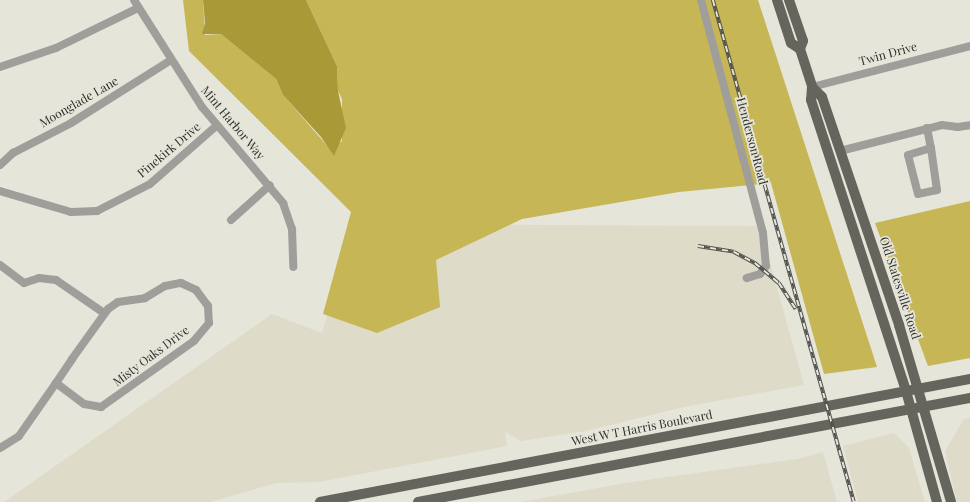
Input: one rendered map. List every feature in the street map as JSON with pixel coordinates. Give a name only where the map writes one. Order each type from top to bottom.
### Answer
[{"type":"main road","name":"Old Statesville Road","points":[[777,0],[791,43],[800,49]]},
{"type":"main road","name":"Old Statesville Road","points":[[789,0],[803,41],[800,49],[812,87],[811,100],[906,391],[937,502]]},
{"type":"main road","name":"Old Statesville Road","points":[[812,87],[822,97],[924,407],[951,502]]},
{"type":"main road","name":"West W T Harris Boulevard","points":[[320,502],[970,379]]},
{"type":"main road","points":[[418,502],[970,398]]},
{"type":"main road","points":[[933,488],[941,502]]},
{"type":"street","name":"Mint Harbor Way","points":[[134,0],[171,60],[216,126],[270,185],[283,202],[289,215],[293,268]]},
{"type":"street","name":"Henderson Road","points":[[701,0],[763,233],[766,266],[760,274],[747,278]]},
{"type":"street","points":[[0,67],[56,48],[138,8]]},
{"type":"street","name":"Twin Drive","points":[[812,87],[970,46]]},
{"type":"street","name":"Moonglade Lane","points":[[0,165],[13,153],[71,123],[171,60]]},
{"type":"street","points":[[840,151],[927,128],[942,125],[958,127],[970,125]]},
{"type":"street","name":"Pinekirk Drive","points":[[0,191],[76,213],[98,211],[150,184],[216,126]]},
{"type":"street","points":[[927,128],[931,148],[937,190],[918,194],[908,155],[931,148]]},
{"type":"street","points":[[231,220],[270,185]]},
{"type":"street","points":[[0,265],[24,282],[39,278],[56,280],[104,313]]},
{"type":"street","name":"Misty Oaks Drive","points":[[0,448],[19,436],[104,313],[118,302],[146,298],[164,286],[181,283],[196,290],[208,306],[209,323],[182,350],[100,407],[84,404],[56,384]]},
{"type":"shaded area","points":[[183,0],[203,0],[205,35],[221,34],[276,79],[283,95],[330,149],[342,141],[342,99],[338,91],[337,66],[306,0],[758,0],[877,367],[824,374],[771,183],[679,192],[522,219],[436,260],[440,307],[377,333],[323,314],[351,212],[189,51]]},
{"type":"shaded area","points":[[203,0],[306,0],[337,66],[338,91],[346,128],[334,156],[321,137],[283,95],[276,79],[221,34],[202,34],[205,23]]},
{"type":"shaded area","points":[[970,201],[970,358],[928,366],[875,223]]},
{"type":"shaded area","points":[[356,224],[760,226],[804,385],[684,407],[586,431],[521,441],[505,432],[507,446],[319,482],[277,483],[210,502],[4,502],[272,314],[322,333]]},
{"type":"shaded area","points":[[970,418],[970,502],[957,502],[945,451],[964,419]]},
{"type":"shaded area","points":[[894,433],[909,448],[925,502],[858,502],[843,446]]},
{"type":"shaded area","points":[[823,452],[837,502],[521,502],[625,483],[797,459]]},
{"type":"railway","points":[[713,0],[854,502]]},
{"type":"railway","points":[[698,246],[734,252],[755,263],[779,283],[796,309]]}]
